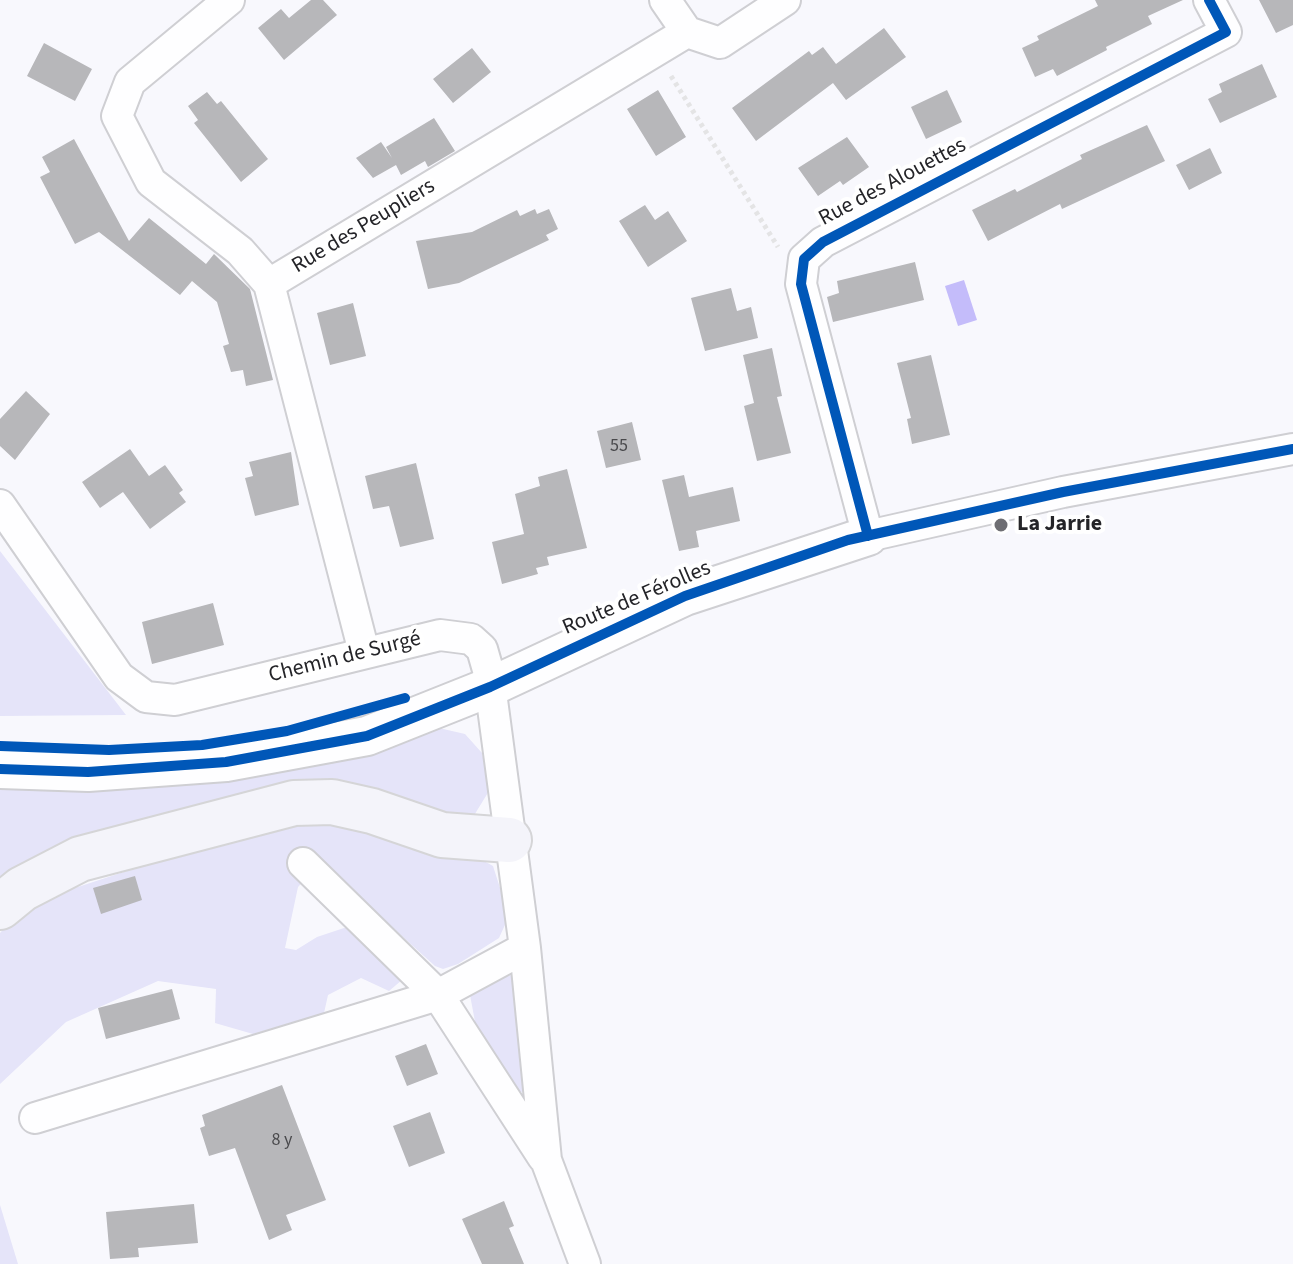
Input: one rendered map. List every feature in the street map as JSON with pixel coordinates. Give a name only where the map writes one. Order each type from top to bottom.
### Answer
[{"type":"highway","points":[[0,907],[31,883],[80,859],[294,803],[332,802],[372,811],[442,835],[509,840]]},
{"type":"street","points":[[229,0],[130,82],[117,116],[151,182],[240,251],[269,284]]},
{"type":"street","points":[[665,0],[687,32],[720,43],[785,0]]},
{"type":"street","name":"Rue des Alouettes","points":[[801,284],[804,259],[823,242],[1226,32],[1209,0]]},
{"type":"street","name":"Rue des Peupliers","points":[[364,652],[269,284],[687,32]]},
{"type":"street","points":[[801,284],[868,536]]},
{"type":"street","name":"Route de Férolles","points":[[0,769],[88,772],[226,762],[367,736],[490,687],[685,596],[868,536],[1063,492],[1293,449]]},
{"type":"street","name":"Chemin de Surgé","points":[[0,505],[119,677],[146,697],[175,700],[440,635],[471,639],[482,649],[490,687],[525,948],[546,1160]]},
{"type":"street","name":"Chemin de Surgé","points":[[303,863],[438,995],[546,1160],[585,1264]]},
{"type":"street","points":[[35,1118],[438,995],[525,948]]},
{"type":"path","points":[[655,51],[801,284]]},
{"type":"shaded area","points":[[964,280],[977,320],[958,326],[945,286]]},
{"type":"shaded area","points":[[0,551],[126,715],[0,716]]},
{"type":"shaded area","points":[[439,728],[465,734],[482,753],[489,791],[470,822],[363,795],[0,891],[0,788],[86,790]]},
{"type":"shaded area","points":[[322,820],[358,828],[411,848],[475,856],[493,866],[509,916],[499,938],[458,964],[443,969],[435,966],[321,863],[298,887],[285,948],[296,950],[317,937],[350,926],[402,980],[389,991],[361,978],[328,995],[324,1013],[253,1034],[215,1023],[216,989],[158,981],[66,1022],[0,1084],[0,933],[26,904],[255,829]]},
{"type":"shaded area","points":[[512,975],[521,990],[526,1091],[521,1092],[514,1088],[476,1027],[470,995],[472,988]]},
{"type":"shaded area","points":[[0,1205],[18,1264],[0,1264]]},
{"type":"building","points":[[311,0],[323,0],[337,15],[284,60],[258,28],[281,9],[289,18]]},
{"type":"building","points":[[1095,0],[1183,0],[1148,16],[1152,24],[1106,47],[1107,50],[1057,76],[1053,69],[1035,77],[1022,48],[1039,40],[1037,36],[1098,6]]},
{"type":"building","points":[[1259,0],[1293,0],[1293,25],[1276,33]]},
{"type":"building","points":[[884,28],[906,57],[846,100],[833,83],[756,141],[732,108],[809,51],[812,55],[823,47],[836,64]]},
{"type":"building","points":[[44,43],[92,69],[75,101],[27,76]]},
{"type":"building","points":[[472,48],[491,72],[453,103],[433,79]]},
{"type":"building","points":[[1262,64],[1277,97],[1220,123],[1208,99],[1222,92],[1219,84]]},
{"type":"building","points":[[658,90],[686,137],[656,156],[627,109]]},
{"type":"building","points":[[947,90],[962,122],[926,139],[911,107]]},
{"type":"building","points":[[207,92],[217,104],[221,101],[268,159],[241,182],[194,123],[198,120],[188,106]]},
{"type":"building","points":[[434,118],[455,151],[428,167],[425,161],[401,175],[396,165],[373,178],[356,158],[381,142],[392,158],[386,147]]},
{"type":"building","points":[[1147,125],[1165,161],[1062,209],[1060,204],[988,241],[972,210],[1015,189],[1017,192],[1082,159],[1080,155]]},
{"type":"building","points":[[847,137],[869,167],[843,185],[840,181],[818,196],[798,168]]},
{"type":"building","points":[[74,139],[129,241],[149,218],[206,264],[214,254],[250,289],[273,380],[246,386],[243,370],[231,372],[223,346],[229,344],[217,302],[192,281],[180,295],[99,232],[75,244],[40,177],[50,172],[42,157]]},
{"type":"building","points":[[1210,148],[1222,173],[1189,190],[1176,165]]},
{"type":"building","points":[[645,205],[655,220],[668,211],[687,241],[648,267],[619,221]]},
{"type":"building","points":[[535,209],[537,214],[549,209],[558,229],[546,235],[549,240],[459,283],[428,289],[416,241],[472,232],[517,210],[520,216]]},
{"type":"building","points":[[915,262],[924,300],[833,322],[827,297],[839,293],[837,281]]},
{"type":"building","points":[[731,288],[737,311],[751,307],[758,338],[705,351],[691,298]]},
{"type":"building","points":[[353,303],[366,356],[330,365],[317,313]]},
{"type":"building","points":[[772,348],[782,396],[777,397],[791,453],[757,461],[744,406],[754,403],[743,355]]},
{"type":"building","points":[[931,355],[950,435],[912,444],[907,419],[911,418],[897,363]]},
{"type":"building","points":[[26,391],[50,414],[15,460],[0,446],[0,419]]},
{"type":"building","points":[[632,422],[641,460],[606,468],[597,431]]},
{"type":"building","points":[[130,449],[149,476],[165,465],[183,490],[179,493],[186,502],[150,529],[123,492],[100,508],[82,482]]},
{"type":"building","points":[[291,452],[299,505],[255,516],[245,478],[253,476],[249,462]]},
{"type":"building","points":[[416,463],[434,539],[400,547],[389,506],[373,509],[365,476]]},
{"type":"building","points":[[567,469],[587,548],[547,557],[549,565],[536,568],[538,574],[502,584],[492,542],[524,534],[515,494],[540,486],[538,477]]},
{"type":"building","points":[[684,475],[689,497],[733,487],[740,521],[696,531],[699,547],[679,551],[662,480]]},
{"type":"building","points":[[213,603],[224,645],[152,664],[142,622]]},
{"type":"building","points":[[135,876],[142,900],[101,914],[93,888]]},
{"type":"building","points":[[172,989],[180,1019],[106,1039],[98,1008]]},
{"type":"building","points":[[426,1044],[438,1074],[407,1086],[395,1056]]},
{"type":"building","points":[[282,1085],[326,1200],[286,1215],[292,1230],[269,1240],[235,1148],[209,1156],[200,1128],[205,1126],[202,1115]]},
{"type":"building","points":[[430,1112],[445,1153],[409,1167],[393,1126]]},
{"type":"building","points":[[504,1201],[514,1226],[509,1228],[524,1264],[482,1264],[462,1219]]},
{"type":"building","points":[[194,1204],[198,1243],[138,1248],[139,1257],[110,1259],[106,1212]]},
{"type":"cycle path","points":[[868,536],[801,284],[804,259],[823,242],[1226,32],[1209,0]]},
{"type":"cycle path","points":[[0,769],[88,772],[226,762],[367,736],[490,687],[685,596],[848,540],[1063,492],[1293,449]]},
{"type":"cycle path","points":[[0,746],[109,750],[202,745],[287,731],[405,698]]},
{"type":"place","name":"La Jarrie","points":[[1001,525]]}]
